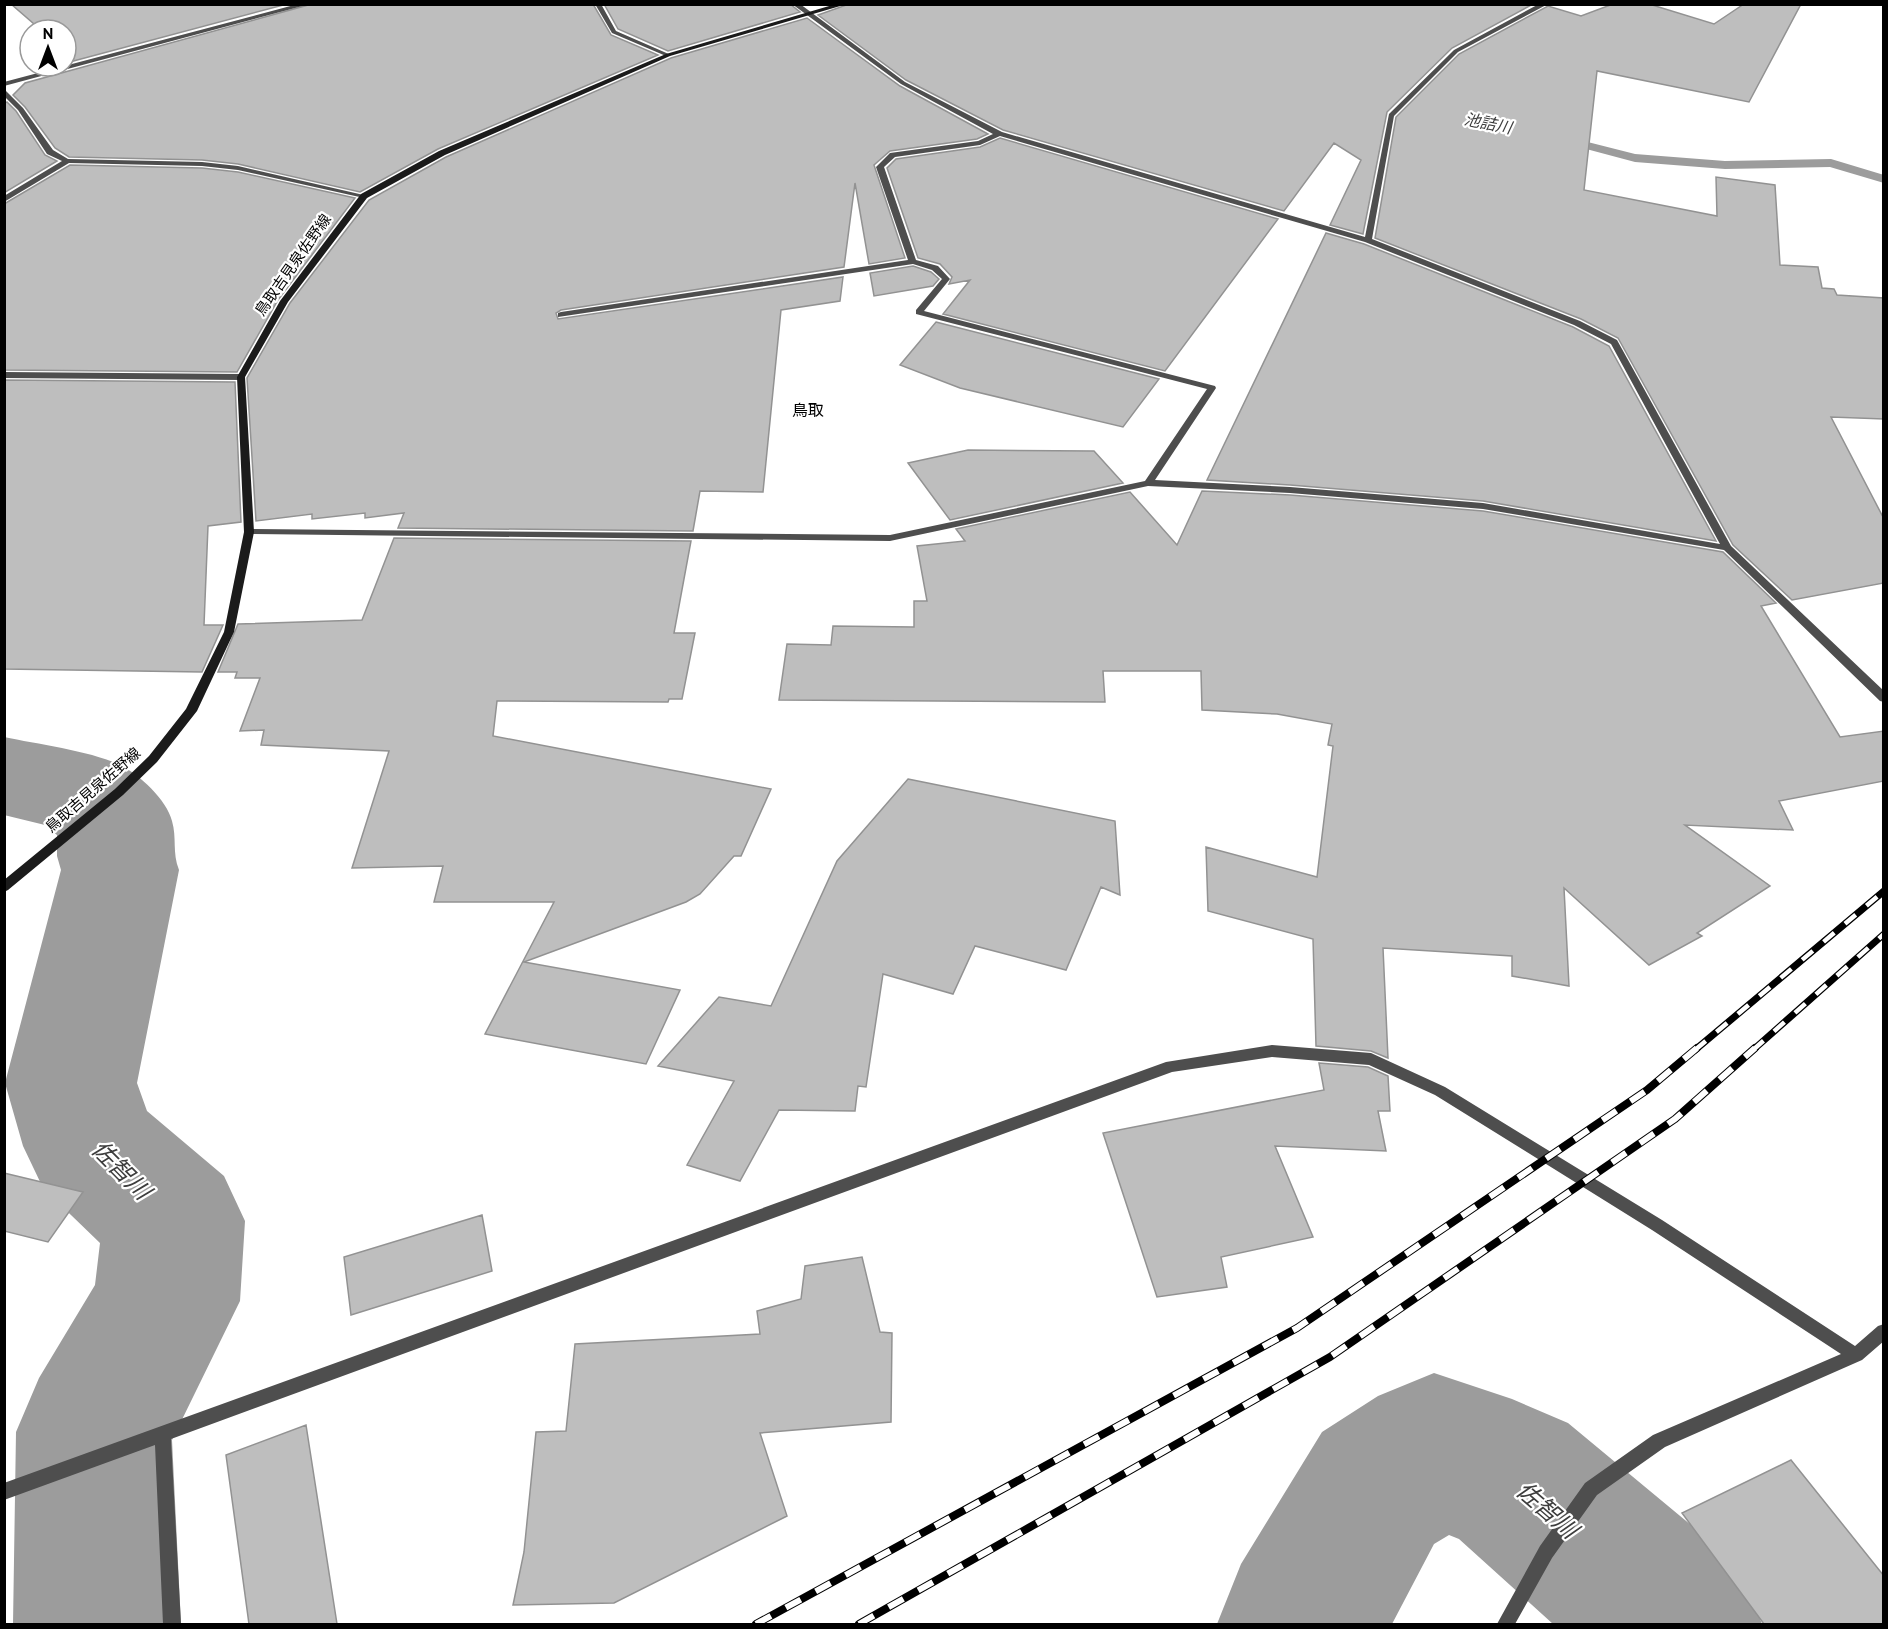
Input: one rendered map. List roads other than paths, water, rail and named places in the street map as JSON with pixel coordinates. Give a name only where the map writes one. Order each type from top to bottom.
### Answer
[{"type":"main road","name":"鳥取吉見泉佐野線","points":[[4,887],[120,792],[153,759],[191,711],[229,632],[249,532],[240,377],[284,301],[364,196],[442,153],[668,55],[844,4]]},
{"type":"street","points":[[4,84],[307,4]]},
{"type":"street","points":[[598,4],[614,32],[668,55]]},
{"type":"street","points":[[795,4],[903,83],[999,134],[1368,240],[1577,323],[1614,342],[1727,548],[1884,698]]},
{"type":"street","points":[[1368,240],[1391,115],[1456,51],[1545,4]]},
{"type":"street","points":[[4,91],[21,109],[50,152],[67,160],[202,164],[238,168],[364,196]]},
{"type":"street","points":[[913,262],[880,167],[893,155],[980,143],[999,134]]},
{"type":"street","points":[[4,200],[67,160]]},
{"type":"street","points":[[561,315],[913,262],[935,268],[946,279],[919,312],[1212,388],[1148,483]]},
{"type":"street","points":[[4,375],[240,377]]},
{"type":"street","points":[[249,532],[890,538],[1148,483],[1290,490],[1483,506],[1727,548]]},
{"type":"street","points":[[4,1492],[1171,1066],[1272,1051],[1371,1059],[1440,1091],[1657,1226],[1856,1356]]},
{"type":"street","points":[[1506,1624],[1546,1552],[1592,1489],[1659,1441],[1856,1356],[1884,1330]]},
{"type":"street","points":[[163,1435],[172,1624]]},
{"type":"waterway","name":"池詰川","points":[[1564,140],[1635,158],[1725,165],[1831,163],[1884,179]]},
{"type":"waterway","name":"佐智川","points":[[4,776],[81,793],[115,820],[115,856],[120,870],[71,1083],[91,1146],[174,1221],[166,1301],[94,1432],[97,1624]]},
{"type":"waterway","name":"佐智川","points":[[1301,1624],[1378,1488],[1434,1451],[1512,1479],[1678,1624]]},
{"type":"railway","points":[[1695,1050],[1884,891]]},
{"type":"railway","points":[[1753,1050],[1884,934]]},
{"type":"railway","points":[[756,1624],[1297,1328],[1647,1090],[1697,1048]]},
{"type":"railway","points":[[859,1624],[1330,1357],[1675,1119],[1755,1048]]},
{"type":"district","name":"鳥取","points":[[808,410]]}]
